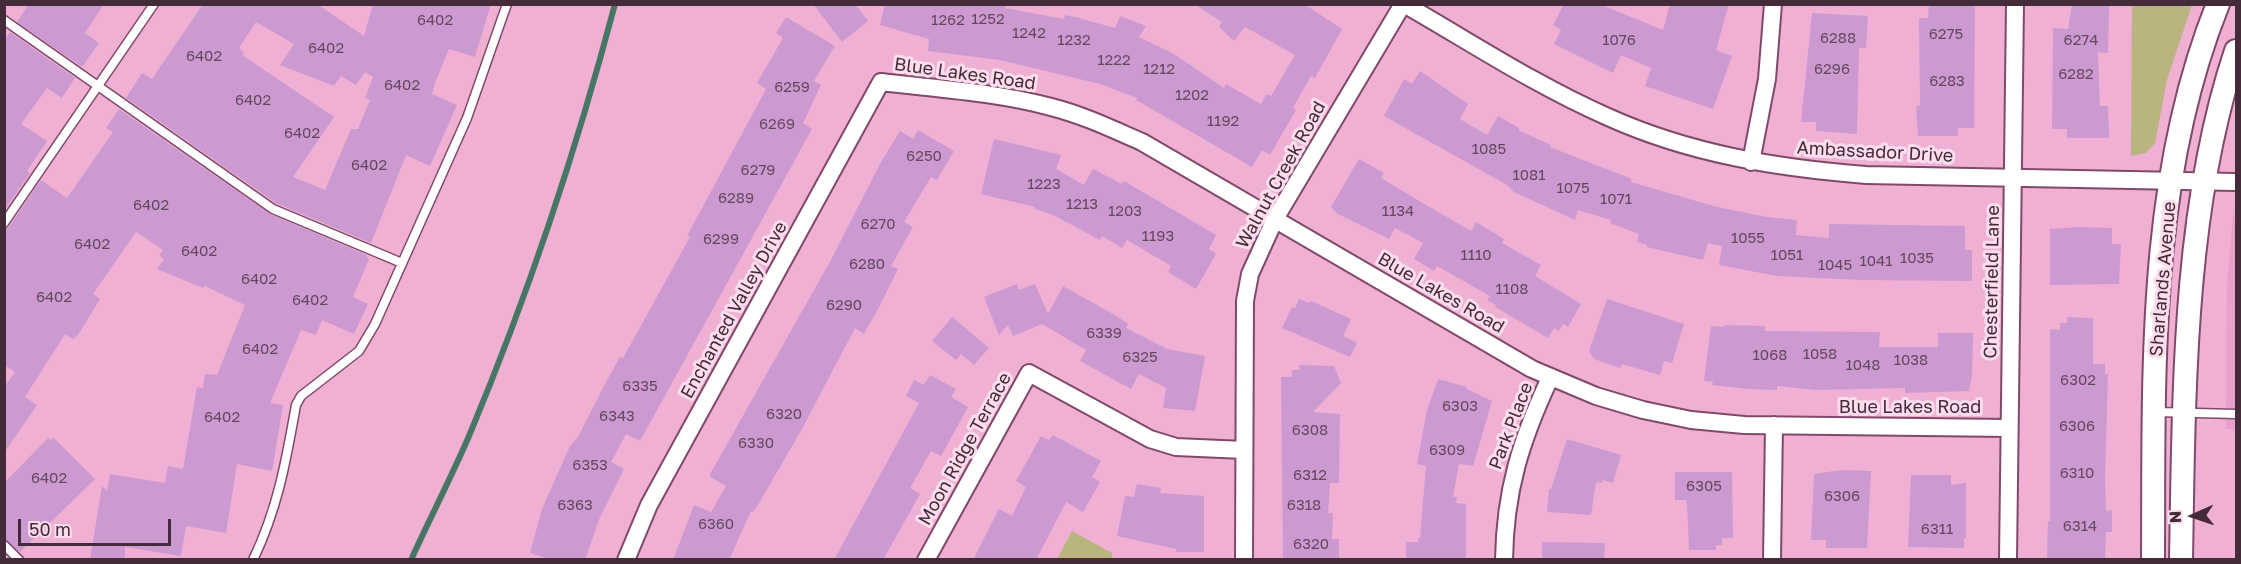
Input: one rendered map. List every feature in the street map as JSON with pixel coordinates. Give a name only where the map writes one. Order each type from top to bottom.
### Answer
[{"type":"main road","name":"Sharlands Avenue","points":[[2152,560],[2159,276],[2172,183],[2193,72],[2218,4]]},
{"type":"main road","name":"Sharlands Avenue","points":[[2181,560],[2193,277],[2205,183],[2220,104],[2236,51]]},
{"type":"street","name":"Ambassador Drive","points":[[1404,4],[1558,93],[1610,118],[1667,140],[1751,162],[1808,171],[1866,175],[2014,177],[2172,183],[2236,182]]},
{"type":"street","name":"Walnut Creek Road","points":[[1244,560],[1245,301],[1250,274],[1275,219],[1404,4]]},
{"type":"street","points":[[1751,162],[1767,79],[1773,4]]},
{"type":"street","name":"Chesterfield Lane","points":[[2008,560],[2015,4]]},
{"type":"street","name":"Blue Lakes Road","points":[[881,82],[1009,97],[1053,107],[1098,122],[1142,142],[1550,378],[1596,396],[1643,410],[1691,420],[1774,425],[2009,428]]},
{"type":"street","name":"Enchanted Valley Drive","points":[[626,560],[649,506],[881,82]]},
{"type":"street","name":"Moon Ridge Terrace","points":[[926,560],[1029,373],[1150,439],[1176,447],[1244,450]]},
{"type":"street","name":"Park Place","points":[[1504,560],[1504,524],[1510,485],[1520,448],[1550,378]]},
{"type":"street","points":[[1772,560],[1774,425]]},
{"type":"lane","points":[[4,224],[154,4]]},
{"type":"lane","points":[[253,560],[270,526],[283,480],[296,405],[301,396],[359,351],[375,324],[467,118],[507,4]]},
{"type":"lane","points":[[4,20],[273,209],[402,263]]},
{"type":"lane","points":[[2154,412],[2236,414]]},
{"type":"lane","points":[[4,544],[19,560]]},
{"type":"shaded area","points":[[2132,5],[2192,5],[2167,80],[2155,143],[2146,153],[2131,156]]},
{"type":"shaded area","points":[[2236,214],[2236,429],[2226,429],[2227,284],[2233,215]]},
{"type":"shaded area","points":[[1072,531],[1112,553],[1112,559],[1057,559]]},
{"type":"building","points":[[29,4],[104,4],[85,33],[99,43],[82,67],[17,22]]},
{"type":"building","points":[[203,4],[317,4],[364,36],[373,4],[491,4],[475,57],[449,49],[435,83],[432,94],[457,105],[430,166],[406,155],[371,243],[276,203],[126,98],[142,73],[152,79]],"holes":[[[256,22],[294,44],[280,65],[334,86],[341,76],[356,85],[365,72],[373,77],[365,98],[370,100],[358,129],[351,129],[325,190],[293,177],[334,117],[242,55],[244,52],[239,48]]]},
{"type":"building","points":[[813,4],[855,4],[868,21],[842,42]]},
{"type":"building","points":[[885,4],[1006,4],[1005,8],[1064,19],[1065,15],[1115,28],[1120,16],[1146,26],[1139,37],[1174,54],[1224,88],[1226,84],[1261,104],[1267,94],[1271,96],[1295,55],[1245,27],[1234,41],[1219,27],[1222,22],[1194,4],[1304,4],[1342,29],[1315,78],[1311,76],[1293,108],[1296,110],[1270,155],[1262,150],[1252,167],[1136,100],[1137,98],[1100,84],[1000,60],[928,51],[929,39],[880,25]]},
{"type":"building","points":[[1564,4],[1599,4],[1663,30],[1670,4],[1729,4],[1716,50],[1732,56],[1713,109],[1645,86],[1651,68],[1621,55],[1613,73],[1554,44],[1561,30],[1553,25]]},
{"type":"building","points":[[1929,4],[1975,4],[1974,128],[1958,128],[1958,136],[1918,136],[1916,106],[1920,105],[1919,18],[1928,18]]},
{"type":"building","points":[[2072,4],[2109,4],[2108,53],[2098,52],[2100,106],[2108,106],[2109,138],[2067,138],[2067,129],[2052,129],[2053,28],[2068,29]]},
{"type":"building","points":[[1812,13],[1868,16],[1866,48],[1859,48],[1857,134],[1816,131],[1816,122],[1801,122]]},
{"type":"building","points":[[786,17],[835,46],[814,81],[821,85],[803,123],[812,129],[640,441],[626,434],[611,462],[624,469],[600,517],[585,560],[551,560],[530,553],[542,509],[570,446],[578,437],[620,357],[623,358],[690,237],[687,236],[766,89],[757,83],[783,38],[776,33]]},
{"type":"building","points":[[10,32],[75,78],[62,98],[47,88],[21,124],[47,141],[27,171],[30,173],[4,211],[4,41]]},
{"type":"building","points":[[1420,71],[1468,104],[1460,119],[1487,135],[1498,116],[1519,128],[1518,130],[1551,145],[1550,147],[1632,179],[1631,182],[1717,207],[1767,217],[1797,220],[1796,235],[1829,238],[1829,224],[1965,226],[1965,250],[1972,250],[1972,281],[1860,280],[1777,276],[1719,265],[1722,246],[1708,243],[1703,260],[1647,247],[1637,242],[1639,234],[1610,223],[1611,220],[1578,210],[1575,220],[1514,192],[1507,185],[1384,116],[1404,79],[1412,84]]},
{"type":"building","points":[[119,109],[270,214],[366,255],[369,259],[353,297],[368,304],[354,334],[322,320],[316,335],[301,330],[270,403],[283,405],[272,471],[237,464],[226,533],[186,526],[181,556],[125,547],[125,560],[90,560],[102,486],[107,491],[110,474],[165,483],[168,466],[183,469],[197,387],[203,388],[205,374],[217,375],[245,305],[205,286],[203,288],[157,269],[164,259],[159,255],[163,250],[136,232],[93,294],[100,299],[78,335],[73,339],[65,334],[25,397],[37,405],[4,453],[4,387],[15,372],[4,365],[4,229],[9,227],[41,180],[67,198],[113,132],[106,128]]},
{"type":"building","points":[[918,130],[954,151],[937,180],[931,177],[904,222],[913,227],[891,266],[898,269],[864,334],[855,328],[802,429],[759,503],[753,512],[751,511],[729,560],[673,560],[694,505],[711,512],[726,486],[709,476],[832,258],[881,162],[900,131],[913,139]]},
{"type":"building","points":[[994,139],[1061,155],[1056,169],[1084,185],[1093,169],[1122,184],[1124,181],[1216,235],[1209,249],[1216,254],[1196,289],[1168,272],[1171,266],[1127,240],[1122,248],[1102,236],[1100,240],[1035,207],[981,194]]},
{"type":"building","points":[[1359,159],[1384,173],[1381,178],[1421,202],[1471,231],[1476,222],[1504,239],[1502,243],[1541,265],[1535,276],[1581,304],[1568,327],[1563,324],[1559,331],[1554,328],[1548,338],[1495,307],[1496,305],[1487,300],[1490,296],[1437,266],[1434,271],[1414,259],[1423,243],[1395,228],[1389,239],[1338,214],[1331,207]]},
{"type":"building","points":[[2112,228],[2112,244],[2121,244],[2119,284],[2050,285],[2050,229]]},
{"type":"building","points":[[1017,284],[1019,290],[1035,284],[1048,314],[1063,286],[1120,318],[1128,324],[1126,328],[1167,349],[1205,356],[1195,411],[1163,408],[1166,388],[1139,374],[1131,389],[1080,361],[1086,350],[1042,324],[1013,336],[1008,325],[999,335],[984,297]]},
{"type":"building","points":[[1299,299],[1309,303],[1311,301],[1351,319],[1343,336],[1357,343],[1350,357],[1282,328],[1292,307],[1295,308]]},
{"type":"building","points":[[1607,299],[1684,324],[1672,363],[1664,361],[1660,375],[1622,364],[1620,368],[1594,359],[1589,351]]},
{"type":"building","points":[[952,317],[989,348],[974,365],[961,354],[956,360],[932,341]]},
{"type":"building","points":[[2067,317],[2093,318],[2093,364],[2105,364],[2105,374],[2108,374],[2105,478],[2106,511],[2112,510],[2112,532],[2106,532],[2105,560],[2047,560],[2048,521],[2050,521],[2050,329],[2060,330],[2060,323],[2067,323]]},
{"type":"building","points":[[1725,325],[1765,326],[1765,331],[1880,332],[1879,347],[1938,347],[1938,333],[1973,333],[1972,376],[1969,391],[1905,393],[1905,388],[1816,390],[1777,386],[1777,390],[1712,385],[1713,382],[1704,381],[1711,326],[1724,327]]},
{"type":"building","points":[[1299,365],[1334,366],[1341,383],[1313,412],[1340,414],[1339,483],[1330,483],[1328,513],[1333,513],[1332,539],[1339,539],[1339,560],[1283,560],[1281,377],[1292,377],[1292,370],[1300,370]]},
{"type":"building","points":[[930,375],[956,389],[951,397],[968,407],[941,456],[931,451],[910,488],[920,494],[883,560],[834,560],[919,403],[906,396],[914,380],[924,385]]},
{"type":"building","points":[[1438,379],[1467,387],[1492,401],[1473,466],[1459,464],[1453,497],[1457,497],[1456,503],[1466,504],[1466,557],[1465,560],[1406,560],[1406,542],[1418,542],[1420,538],[1426,466],[1417,464],[1427,410]]},
{"type":"building","points":[[1053,435],[1101,461],[1092,477],[1100,482],[1083,512],[1066,502],[1036,560],[973,560],[999,509],[1012,516],[1026,487],[1016,481],[1041,436],[1049,440]]},
{"type":"building","points":[[53,437],[95,479],[20,552],[4,539],[4,483],[48,438],[51,440]]},
{"type":"building","points":[[1567,439],[1621,455],[1613,483],[1603,480],[1602,483],[1596,482],[1591,515],[1547,512],[1549,489],[1551,489]]},
{"type":"building","points":[[1841,470],[1871,471],[1867,548],[1826,548],[1826,540],[1811,540],[1814,474]]},
{"type":"building","points":[[1675,472],[1732,472],[1733,538],[1722,538],[1722,545],[1716,545],[1716,550],[1689,550],[1687,504],[1686,500],[1675,500]]},
{"type":"building","points":[[1911,475],[1951,475],[1951,485],[1966,483],[1964,548],[1908,547]]},
{"type":"building","points":[[1137,484],[1161,488],[1160,493],[1204,496],[1204,552],[1176,552],[1176,549],[1117,536],[1125,496],[1134,497]]},
{"type":"building","points":[[1542,542],[1605,543],[1604,560],[1542,560]]},
{"type":"waterway","points":[[411,560],[469,436],[531,276],[584,114],[615,4]]}]
